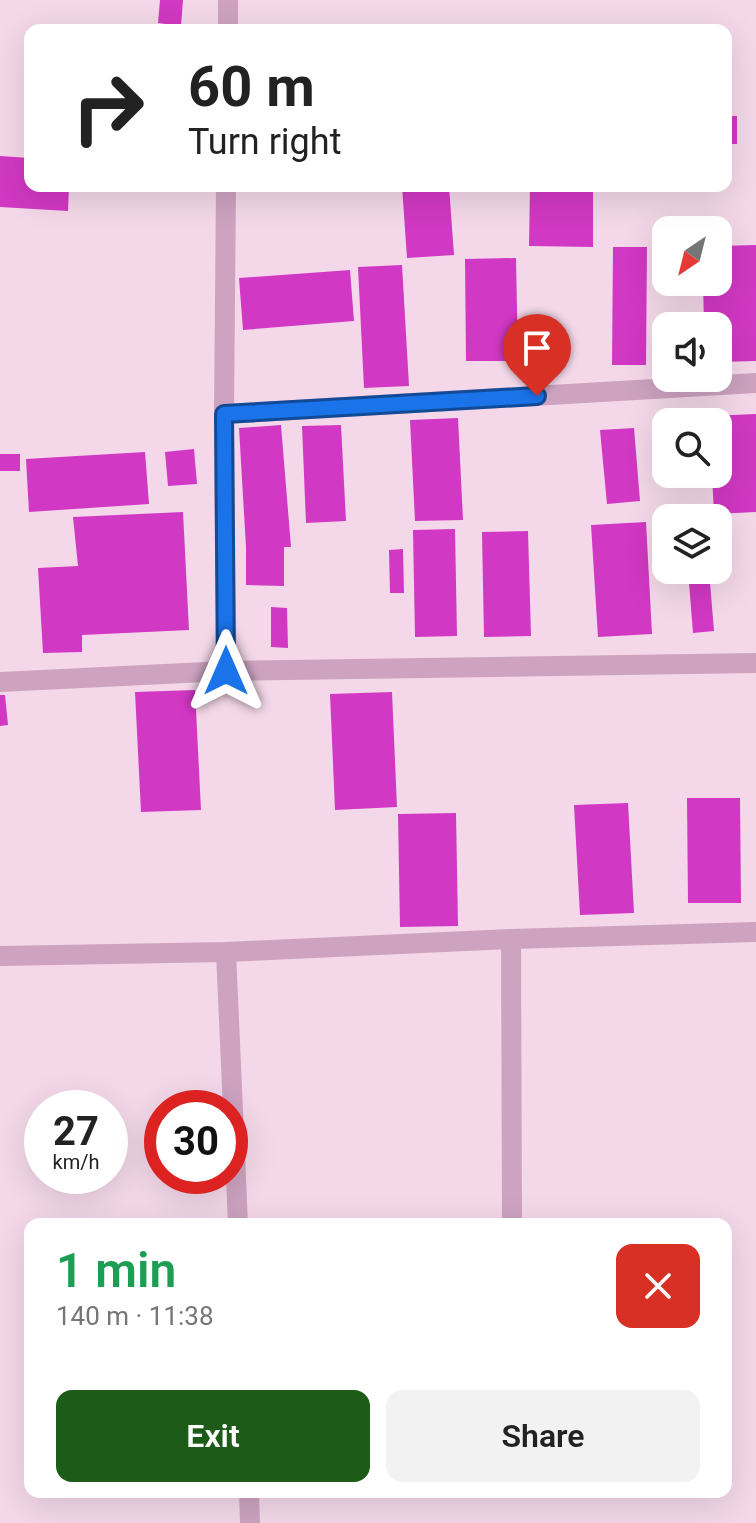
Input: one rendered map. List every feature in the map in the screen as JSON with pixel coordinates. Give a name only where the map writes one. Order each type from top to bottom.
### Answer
[{"type":"street","points":[[228,0],[228,24]]},
{"type":"street","points":[[226,192],[226,671]]},
{"type":"street","points":[[224,414],[756,383]]},
{"type":"street","points":[[0,682],[226,671],[756,663]]},
{"type":"street","points":[[0,956],[226,952],[756,932]]},
{"type":"street","points":[[511,939],[512,1218]]},
{"type":"street","points":[[226,952],[238,1218]]},
{"type":"street","points":[[249,1498],[250,1523]]},
{"type":"building","points":[[160,0],[183,0],[181,24],[158,23]]},
{"type":"building","points":[[732,116],[737,116],[737,144],[732,144]]},
{"type":"building","points":[[0,156],[24,158],[24,192],[69,192],[68,211],[0,207]]},
{"type":"building","points":[[402,192],[449,192],[454,255],[407,258]]},
{"type":"building","points":[[530,192],[593,192],[593,247],[529,246]]},
{"type":"building","points":[[756,245],[756,361],[732,362],[732,312],[704,312],[703,296],[732,296],[732,246]]},
{"type":"building","points":[[613,247],[647,247],[646,365],[612,365]]},
{"type":"building","points":[[516,258],[518,361],[466,361],[465,259]]},
{"type":"building","points":[[402,265],[409,386],[364,388],[358,267]]},
{"type":"building","points":[[350,270],[354,321],[243,330],[239,278]]},
{"type":"building","points":[[756,414],[756,512],[732,513],[732,504],[714,504],[713,488],[732,488],[732,415]]},
{"type":"building","points":[[458,418],[463,520],[415,521],[410,420]]},
{"type":"building","points":[[281,425],[291,547],[284,547],[284,586],[246,585],[239,428]]},
{"type":"building","points":[[341,425],[346,521],[306,523],[302,426]]},
{"type":"building","points":[[634,428],[640,501],[607,504],[600,430]]},
{"type":"building","points":[[194,449],[197,484],[168,486],[165,452]]},
{"type":"building","points":[[145,452],[149,504],[29,512],[26,459]]},
{"type":"building","points":[[0,454],[20,454],[20,471],[0,471]]},
{"type":"building","points":[[183,512],[189,630],[82,635],[82,652],[43,653],[38,568],[78,566],[73,517]]},
{"type":"building","points":[[646,522],[652,634],[598,637],[591,525]]},
{"type":"building","points":[[455,529],[457,636],[415,637],[413,530]]},
{"type":"building","points":[[528,531],[531,636],[484,637],[482,532]]},
{"type":"building","points":[[403,549],[404,593],[390,593],[389,550]]},
{"type":"building","points":[[689,584],[710,584],[714,631],[693,633]]},
{"type":"building","points":[[271,607],[287,608],[288,648],[271,647]]},
{"type":"building","points":[[195,690],[201,810],[141,812],[135,692]]},
{"type":"building","points":[[392,692],[397,807],[335,810],[330,694]]},
{"type":"building","points":[[0,695],[5,695],[8,725],[0,726]]},
{"type":"building","points":[[687,798],[740,798],[741,903],[688,903]]},
{"type":"building","points":[[628,803],[634,913],[580,915],[574,805]]},
{"type":"building","points":[[456,813],[458,926],[400,927],[398,814]]},
{"type":"route","points":[[226,671],[224,414],[537,396]]}]
